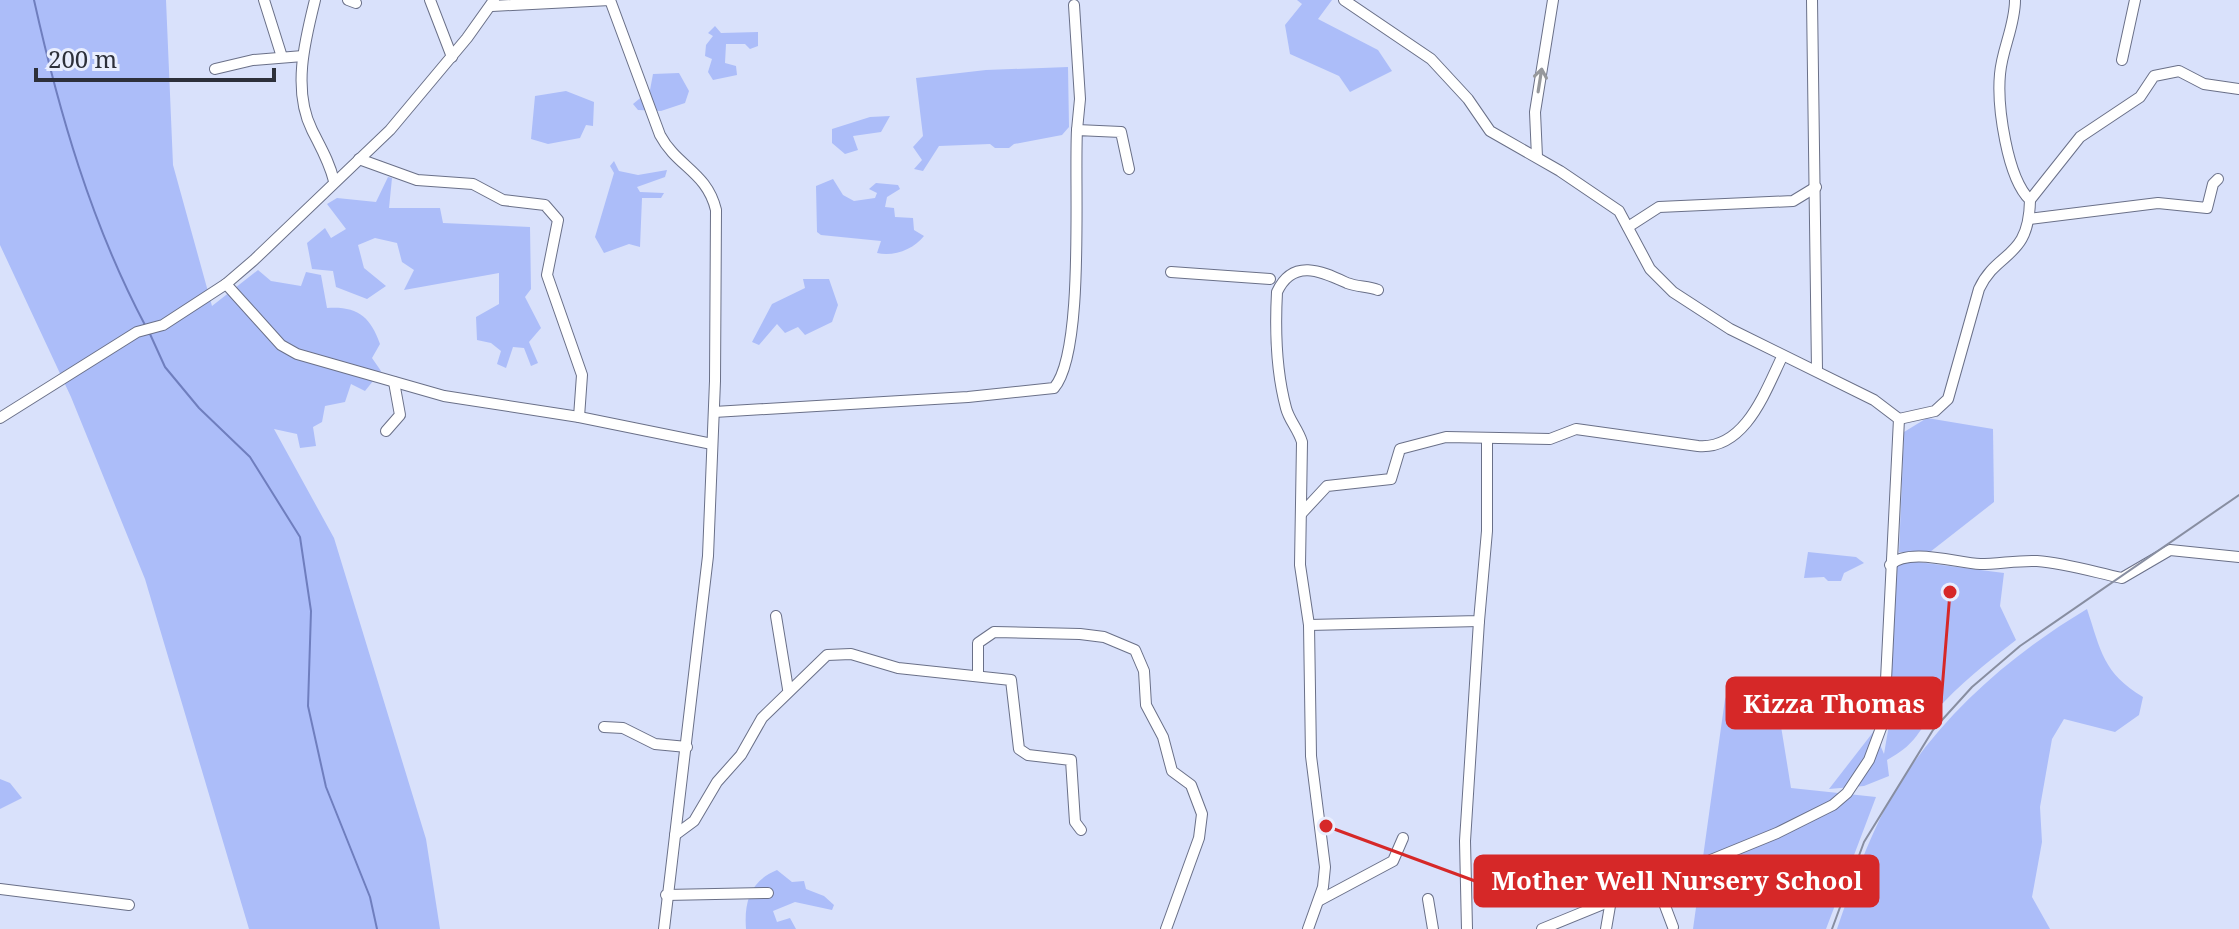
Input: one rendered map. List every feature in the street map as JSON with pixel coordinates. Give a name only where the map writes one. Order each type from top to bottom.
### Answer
[{"type":"street","points":[[264,0],[282,57]]},
{"type":"street","points":[[315,0],[303,56],[306,109],[312,129],[324,147],[334,181]]},
{"type":"street","points":[[430,0],[452,57]]},
{"type":"street","points":[[0,418],[125,340],[163,325],[226,284],[405,113],[493,3],[610,0],[636,76],[665,144],[708,185],[716,210],[714,412],[708,556],[664,929]]},
{"type":"street","points":[[1344,0],[1431,59],[1468,99],[1490,131],[1537,157],[1619,211],[1640,254],[1663,284],[1718,321],[1782,357],[1817,370],[1874,400],[1899,419],[1935,411],[1948,399],[1979,289],[2018,246],[2029,219],[2030,200],[2080,137],[2140,97],[2154,76],[2179,71],[2204,84],[2239,89]]},
{"type":"street","points":[[1537,157],[1535,112],[1553,0]]},
{"type":"street","points":[[1812,0],[1817,370]]},
{"type":"street","points":[[2015,0],[2000,83],[2009,159],[2014,176],[2030,200]]},
{"type":"street","points":[[2122,60],[2135,0]]},
{"type":"street","points":[[714,412],[1054,388],[1059,380],[1071,328],[1080,99],[1074,5]]},
{"type":"street","points":[[215,69],[303,56]]},
{"type":"street","points":[[1077,130],[1121,132],[1129,169]]},
{"type":"street","points":[[359,159],[417,180],[473,184],[496,198],[532,201],[550,209],[558,220],[547,275],[582,375],[579,417]]},
{"type":"street","points":[[2029,219],[2158,203],[2205,208],[2213,184],[2218,179]]},
{"type":"street","points":[[1628,227],[1659,207],[1793,201],[1816,187]]},
{"type":"street","points":[[1308,929],[1320,900],[1325,867],[1310,733],[1309,625],[1300,565],[1302,442],[1284,398],[1276,338],[1278,287],[1304,270],[1334,274],[1349,284],[1378,290]]},
{"type":"street","points":[[1171,272],[1270,279]]},
{"type":"street","points":[[226,284],[287,350],[444,396],[579,417],[712,444]]},
{"type":"street","points":[[1299,517],[1327,486],[1391,479],[1402,447],[1446,437],[1550,439],[1576,429],[1707,447],[1737,433],[1750,418],[1782,357]]},
{"type":"street","points":[[386,431],[400,415],[394,382]]},
{"type":"street","points":[[1542,929],[1809,818],[1840,801],[1852,788],[1874,752],[1884,720],[1899,419]]},
{"type":"street","points":[[1467,929],[1465,841],[1487,531],[1487,439]]},
{"type":"street","points":[[1890,565],[1899,558],[1910,557],[1975,564],[2040,561],[2122,578],[2170,550],[2239,557]]},
{"type":"street","points":[[776,616],[788,689]]},
{"type":"street","points":[[1309,625],[1479,621]]},
{"type":"street","points":[[978,676],[978,643],[994,632],[1090,635],[1135,650],[1144,671],[1146,705],[1163,737],[1172,771],[1191,785],[1202,814],[1199,838],[1166,929]]},
{"type":"street","points":[[675,835],[691,825],[713,787],[741,755],[757,724],[788,689],[832,653],[851,654],[898,668],[1011,680],[1016,737],[1022,752],[1071,760],[1075,822],[1081,830]]},
{"type":"street","points":[[604,727],[623,728],[655,744],[687,747]]},
{"type":"street","points":[[1320,900],[1393,861],[1403,838]]},
{"type":"street","points":[[1656,882],[1673,927]]},
{"type":"street","points":[[0,889],[129,905]]},
{"type":"street","points":[[666,895],[768,893]]},
{"type":"street","points":[[1428,899],[1433,929]]},
{"type":"street","points":[[1606,929],[1611,900]]},
{"type":"shaded area","points":[[0,0],[166,0],[173,165],[212,306],[258,270],[271,281],[301,286],[306,272],[321,275],[327,308],[354,311],[367,320],[376,334],[380,344],[372,358],[381,371],[365,391],[351,384],[345,402],[325,406],[322,422],[313,427],[316,446],[300,448],[297,434],[274,429],[334,538],[426,839],[440,929],[249,929],[145,579],[71,397],[0,245]]},
{"type":"shaded area","points":[[1297,0],[1332,0],[1318,19],[1378,50],[1392,71],[1350,92],[1339,76],[1290,54],[1285,25],[1302,4]]},
{"type":"shaded area","points":[[715,26],[721,33],[758,32],[758,46],[750,49],[745,44],[726,44],[725,63],[736,66],[737,75],[713,80],[708,72],[712,59],[705,56],[706,45],[713,36],[708,33]]},
{"type":"shaded area","points":[[1068,67],[1069,127],[1062,135],[1014,144],[1009,148],[995,148],[990,144],[939,146],[923,171],[914,169],[922,160],[913,147],[923,136],[916,78],[986,70]]},
{"type":"shaded area","points":[[679,73],[689,91],[685,103],[661,111],[638,110],[633,104],[650,90],[653,74]]},
{"type":"shaded area","points":[[566,91],[594,102],[593,126],[586,125],[580,138],[548,144],[531,139],[535,96]]},
{"type":"shaded area","points":[[890,116],[881,132],[853,136],[858,150],[845,154],[832,143],[832,129],[870,117]]},
{"type":"shaded area","points":[[614,161],[619,171],[638,175],[667,170],[665,177],[637,187],[640,192],[664,193],[661,198],[642,198],[640,247],[629,244],[604,253],[595,237],[614,173],[610,166]]},
{"type":"shaded area","points":[[388,177],[392,178],[389,208],[440,208],[443,223],[530,227],[531,289],[525,297],[541,328],[529,342],[538,363],[531,366],[524,348],[513,347],[506,368],[497,364],[501,351],[491,343],[477,340],[476,317],[499,304],[499,273],[404,290],[414,270],[402,262],[397,243],[375,238],[358,245],[364,268],[386,286],[367,299],[336,287],[333,271],[312,269],[307,243],[325,228],[331,238],[346,229],[327,204],[337,198],[376,202]]},
{"type":"shaded area","points":[[833,179],[843,195],[854,201],[875,198],[877,193],[869,189],[876,183],[898,185],[900,189],[887,197],[885,207],[894,208],[895,217],[913,218],[914,230],[924,236],[903,251],[883,254],[877,253],[881,241],[821,235],[817,232],[816,186]]},
{"type":"shaded area","points":[[803,279],[829,279],[838,305],[832,322],[805,335],[798,327],[785,333],[777,324],[759,345],[752,342],[772,304],[805,288]]},
{"type":"shaded area","points":[[1927,418],[1993,429],[1994,502],[1930,552],[1899,552],[1904,432]]},
{"type":"shaded area","points":[[1808,552],[1856,557],[1864,563],[1844,573],[1841,581],[1828,581],[1824,577],[1804,578]]},
{"type":"shaded area","points":[[1910,561],[2004,573],[2000,606],[2016,640],[1964,683],[1935,712],[1910,744],[1887,760],[1889,776],[1864,786],[1829,789],[1874,731],[1884,754],[1891,713],[1893,606],[1890,569]]},
{"type":"shaded area","points":[[2087,609],[2100,649],[2111,670],[2143,697],[2139,715],[2115,732],[2064,719],[2052,739],[2040,807],[2042,842],[2032,897],[2050,929],[1837,929],[1876,828],[1896,790],[1925,747],[1988,681],[2036,643]]},
{"type":"shaded area","points":[[1735,681],[1774,683],[1791,788],[1876,797],[1826,929],[1693,929],[1725,699]]},
{"type":"shaded area","points":[[0,779],[10,783],[22,798],[0,809]]},
{"type":"shaded area","points":[[777,870],[792,882],[804,881],[806,889],[824,896],[834,905],[832,910],[795,902],[773,911],[777,922],[790,918],[796,929],[746,929],[746,910],[755,886]]},
{"type":"waterway","points":[[34,0],[54,84],[93,207],[108,247],[145,325]]},
{"type":"waterway","points":[[150,334],[165,367],[199,408],[250,457],[300,537],[311,611],[308,706],[326,787],[370,897],[377,929]]},
{"type":"railway","points":[[1832,929],[1864,842],[1933,730],[1972,687],[2020,646],[2239,495]]},
{"type":"place","name":"Kizza Thomas","points":[[1950,592]]},
{"type":"place","name":"Mother Well Nursery School","points":[[1326,826]]}]
